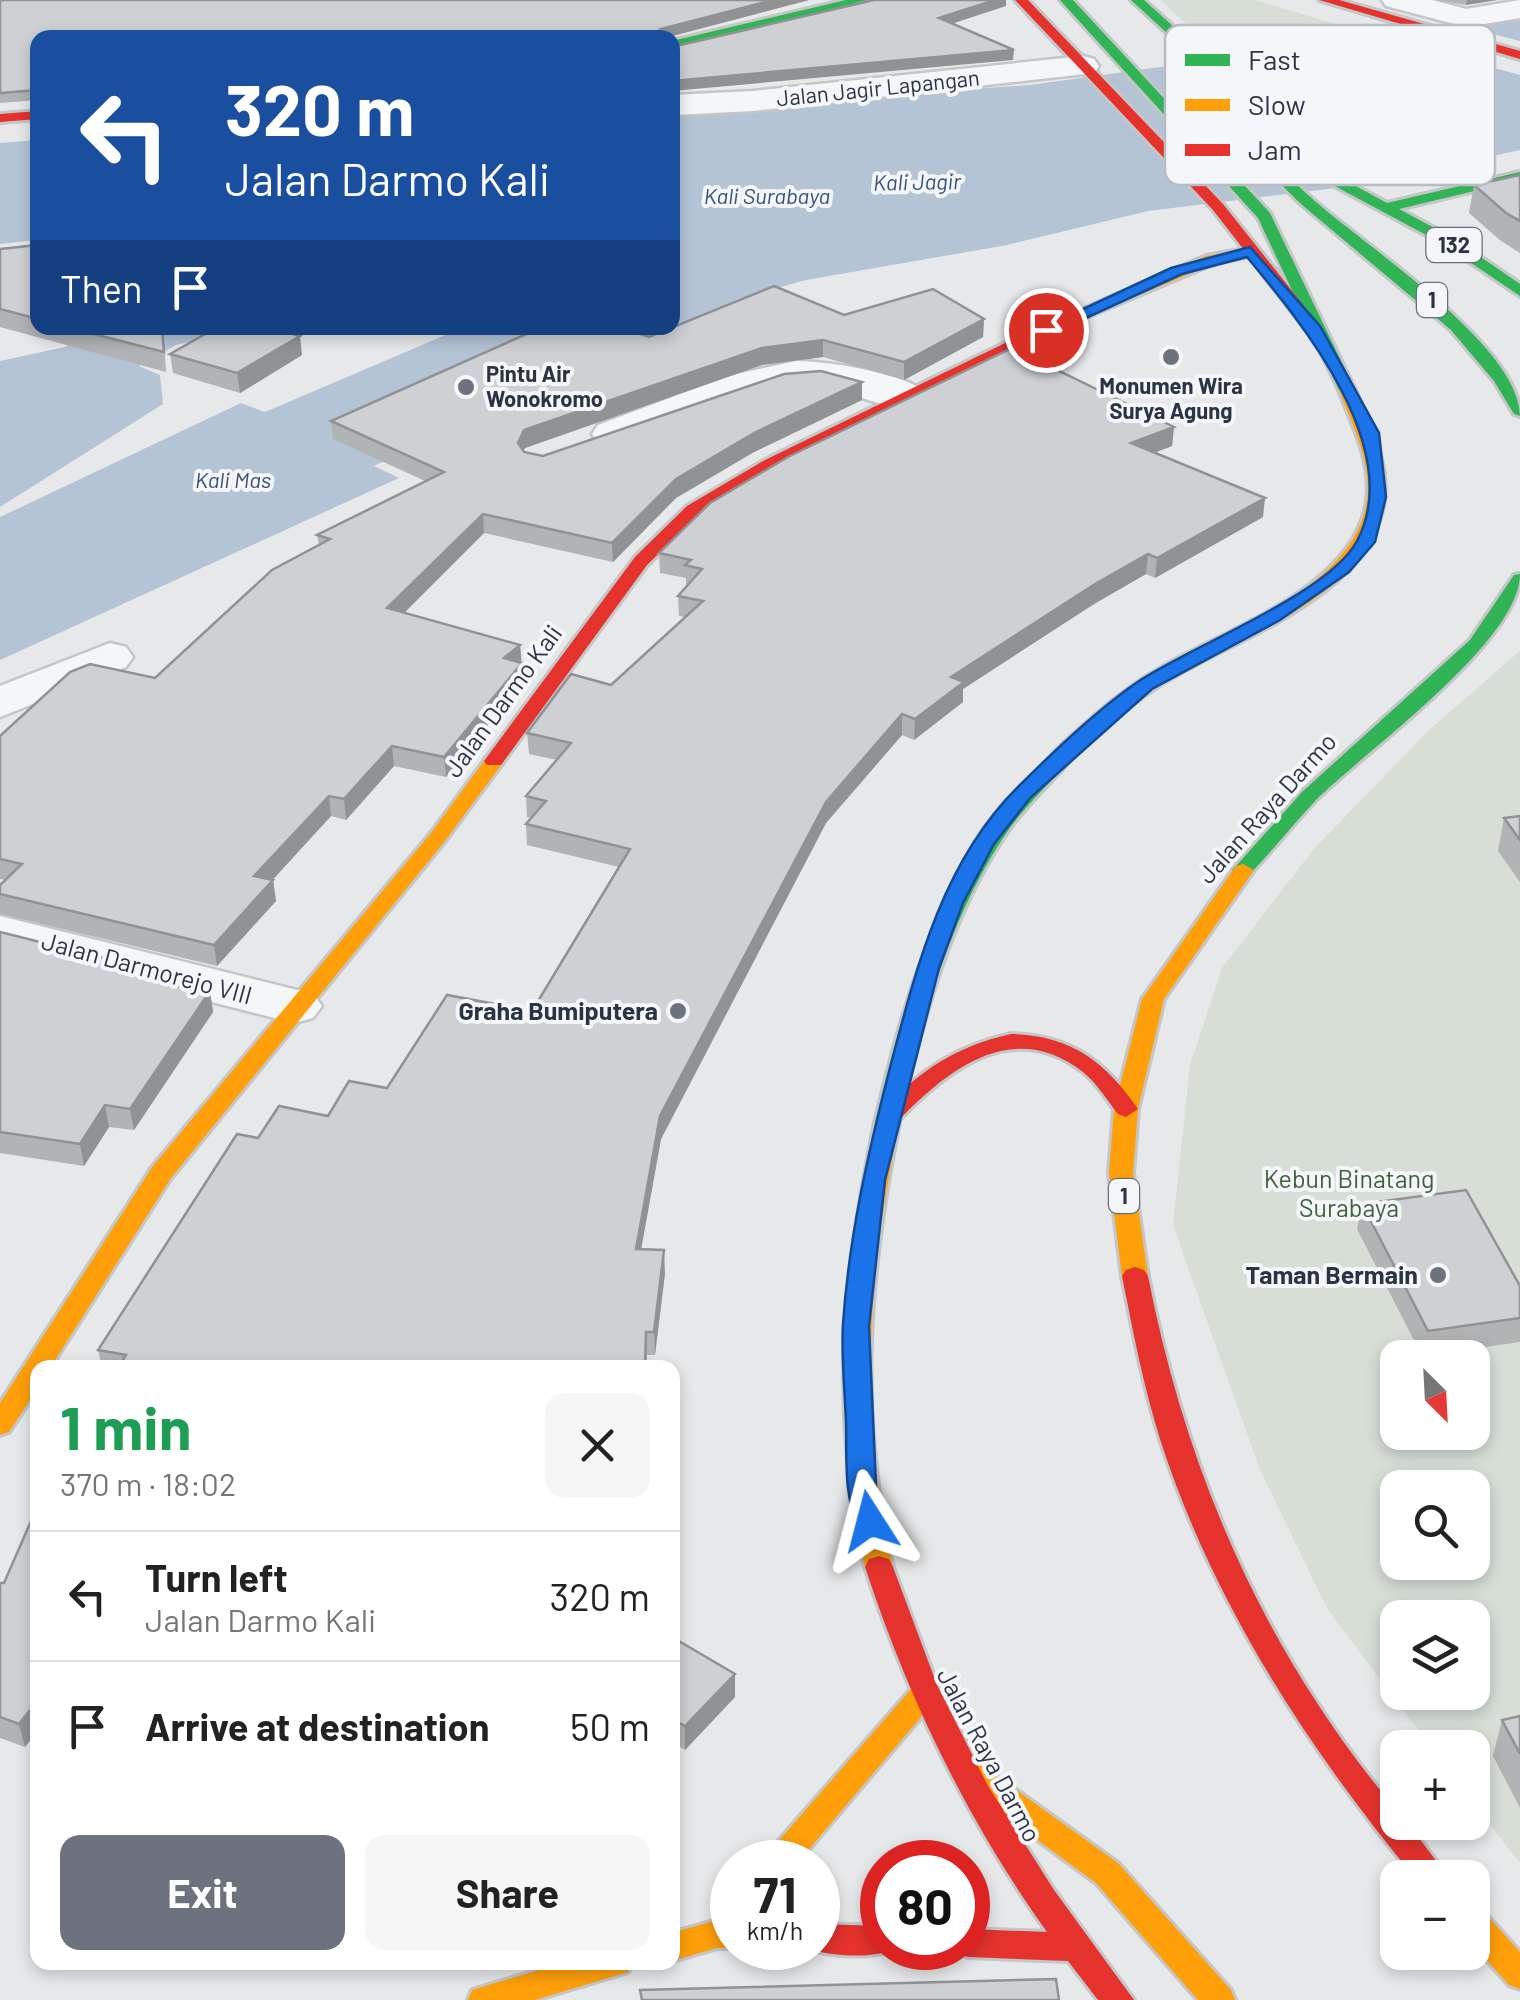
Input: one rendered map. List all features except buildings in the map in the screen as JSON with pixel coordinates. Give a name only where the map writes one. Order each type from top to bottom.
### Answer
[{"type":"main road","points":[[680,43],[862,0]]},
{"type":"main road","name":"Jalan Raya Darmo","points":[[1021,0],[1165,152]]},
{"type":"main road","points":[[1066,0],[1165,108]]},
{"type":"main road","name":"132","points":[[1137,0],[1165,27]]},
{"type":"main road","points":[[1325,0],[1417,25]]},
{"type":"main road","points":[[1495,48],[1520,55]]},
{"type":"main road","points":[[0,118],[30,116]]},
{"type":"main road","name":"132","points":[[1495,181],[1520,176]]},
{"type":"main road","name":"Jalan Raya Darmo","points":[[1118,2000],[1073,1947],[1009,1856],[922,1696],[876,1555],[862,1487],[856,1326],[873,1180],[886,1122],[928,968],[952,903],[984,842],[1024,792],[1146,685],[1312,592],[1343,568],[1366,542],[1377,497],[1371,433],[1314,329],[1197,185]]},
{"type":"main road","points":[[1236,185],[1264,216],[1283,248],[1314,329]]},
{"type":"main road","name":"1","points":[[1292,185],[1320,212],[1428,296],[1468,335],[1507,380],[1520,411]]},
{"type":"main road","name":"132","points":[[1343,185],[1448,242],[1520,291]]},
{"type":"main road","name":"132","points":[[1373,203],[1471,185]]},
{"type":"main road","name":"Jalan Darmo Kali","points":[[39,1360],[162,1172],[294,1006],[438,837],[511,734],[654,548],[692,510],[756,473],[1104,302],[1212,259],[1250,252]]},
{"type":"main road","name":"Jalan Raya Darmo","points":[[1418,1860],[1376,1812],[1280,1667],[1228,1572],[1188,1477],[1145,1344],[1121,1173],[1126,1109],[1152,999],[1202,923],[1258,850],[1310,796],[1476,644],[1520,579]]},
{"type":"main road","points":[[886,1122],[913,1086],[944,1060],[972,1048],[1016,1040],[1058,1046],[1089,1064],[1126,1109]]},
{"type":"main road","name":"Jalan Darmo Kali","points":[[3,1415],[30,1374]]},
{"type":"main road","points":[[798,1840],[922,1696]]},
{"type":"main road","points":[[961,1767],[1107,1873],[1220,2000]]},
{"type":"main road","points":[[680,1944],[710,1934]]},
{"type":"main road","points":[[1490,1941],[1520,1974]]},
{"type":"main road","points":[[990,1944],[1073,1947]]},
{"type":"main road","points":[[484,2000],[588,1970]]},
{"type":"street","points":[[1397,0],[1466,18],[1520,9]]},
{"type":"street","name":"Jalan Jagir Lapangan","points":[[680,104],[753,101],[1086,69]]},
{"type":"street","points":[[578,446],[752,384],[790,375],[822,373],[910,397]]},
{"type":"street","points":[[0,702],[110,656]]},
{"type":"street","name":"Jalan Darmorejo VIII","points":[[0,932],[294,1006]]},
{"type":"green space","points":[[1161,0],[1255,0],[1340,25],[1187,25]]},
{"type":"green space","name":"Kebun Binatang Surabaya","points":[[1520,651],[1520,1863],[1490,1825],[1490,1730],[1418,1730],[1403,1710],[1490,1710],[1490,1600],[1380,1600],[1380,1679],[1328,1610],[1260,1470],[1173,1225],[1190,1065],[1222,968],[1313,850],[1429,730]]},
{"type":"water","points":[[1520,17],[1520,150],[1495,155],[1495,25],[1462,25]]},
{"type":"water","points":[[1165,66],[1165,185],[1360,185],[1148,211],[1007,245],[806,280],[738,299],[680,326],[680,110],[1030,85]]},
{"type":"water","points":[[30,141],[30,241],[0,244],[0,143]]},
{"type":"water","name":"Kali Mas","points":[[85,335],[218,335],[176,345],[139,366],[160,375],[163,404],[0,507],[0,361],[65,347]]},
{"type":"water","points":[[446,335],[660,335],[374,466],[399,478],[0,660],[0,517],[241,403],[265,412]]},
{"type":"pier","points":[[1495,35],[1520,41],[1520,75],[1495,68]]},
{"type":"traffic: fast","points":[[680,43],[862,0]]},
{"type":"traffic: fast","points":[[1066,0],[1165,107]]},
{"type":"traffic: fast","points":[[1137,0],[1165,25]]},
{"type":"traffic: fast","points":[[1495,182],[1520,176]]},
{"type":"traffic: fast","points":[[1236,185],[1265,216],[1347,390]]},
{"type":"traffic: fast","points":[[1290,185],[1456,327],[1480,352],[1520,411]]},
{"type":"traffic: fast","points":[[1343,185],[1448,241],[1520,291]]},
{"type":"traffic: fast","points":[[1383,208],[1481,185]]},
{"type":"traffic: fast","points":[[1243,870],[1309,796],[1477,644],[1520,579]]},
{"type":"traffic: fast","points":[[887,1123],[914,1016],[948,919],[998,830],[1071,747]]},
{"type":"traffic: slow","points":[[1052,326],[1211,259],[1250,252]]},
{"type":"traffic: slow","points":[[1071,747],[1154,680],[1302,598],[1338,571],[1364,539],[1376,499],[1371,451],[1347,390]]},
{"type":"traffic: slow","points":[[42,1360],[162,1172],[438,837],[494,761]]},
{"type":"traffic: slow","points":[[1135,1276],[1121,1173],[1126,1109],[1153,999],[1243,870]]},
{"type":"traffic: slow","points":[[879,1567],[858,1457],[856,1345],[866,1233],[887,1123]]},
{"type":"traffic: slow","points":[[0,1425],[30,1378]]},
{"type":"traffic: slow","points":[[798,1840],[922,1696]]},
{"type":"traffic: slow","points":[[972,1775],[1107,1873],[1219,2000]]},
{"type":"traffic: slow","points":[[680,1945],[710,1936]]},
{"type":"traffic: slow","points":[[1490,1941],[1520,1975]]},
{"type":"traffic: slow","points":[[484,2000],[589,1970]]},
{"type":"traffic: jam","points":[[1021,0],[1165,151]]},
{"type":"traffic: jam","points":[[1325,0],[1414,25]]},
{"type":"traffic: jam","points":[[1495,48],[1520,55]]},
{"type":"traffic: jam","points":[[0,118],[30,116]]},
{"type":"traffic: jam","points":[[1197,185],[1314,329]]},
{"type":"traffic: jam","points":[[494,761],[641,561],[693,510],[771,464],[1052,326]]},
{"type":"traffic: jam","points":[[891,1115],[933,1075],[958,1059],[984,1047],[1011,1041],[1038,1041],[1065,1050],[1092,1067],[1126,1109]]},
{"type":"traffic: jam","points":[[1135,1276],[1151,1359],[1174,1441],[1241,1598],[1329,1744],[1419,1860]]},
{"type":"traffic: jam","points":[[879,1567],[922,1685],[977,1795],[1042,1900],[1118,2000]]},
{"type":"traffic: jam","points":[[840,1939],[860,1939]]},
{"type":"traffic: jam","points":[[990,1944],[1073,1947]]},
{"type":"place","name":"Monumen Wira Surya Agung","points":[[1171,357]]},
{"type":"place","name":"Pintu Air Wonokromo","points":[[466,387]]},
{"type":"place","name":"Graha Bumiputera","points":[[678,1011]]},
{"type":"place","name":"Taman Bermain","points":[[1438,1275]]},
{"type":"route","points":[[870,1521],[862,1487],[856,1326],[873,1180],[928,968],[952,903],[984,842],[1024,792],[1146,685],[1274,616],[1343,568],[1366,542],[1377,497],[1371,433],[1314,329],[1250,252],[1176,271],[1046,330]]},
{"type":"water label","name":"Kali Jagir","points":[[917,182]]},
{"type":"water label","name":"Kali Surabaya","points":[[767,196]]}]
